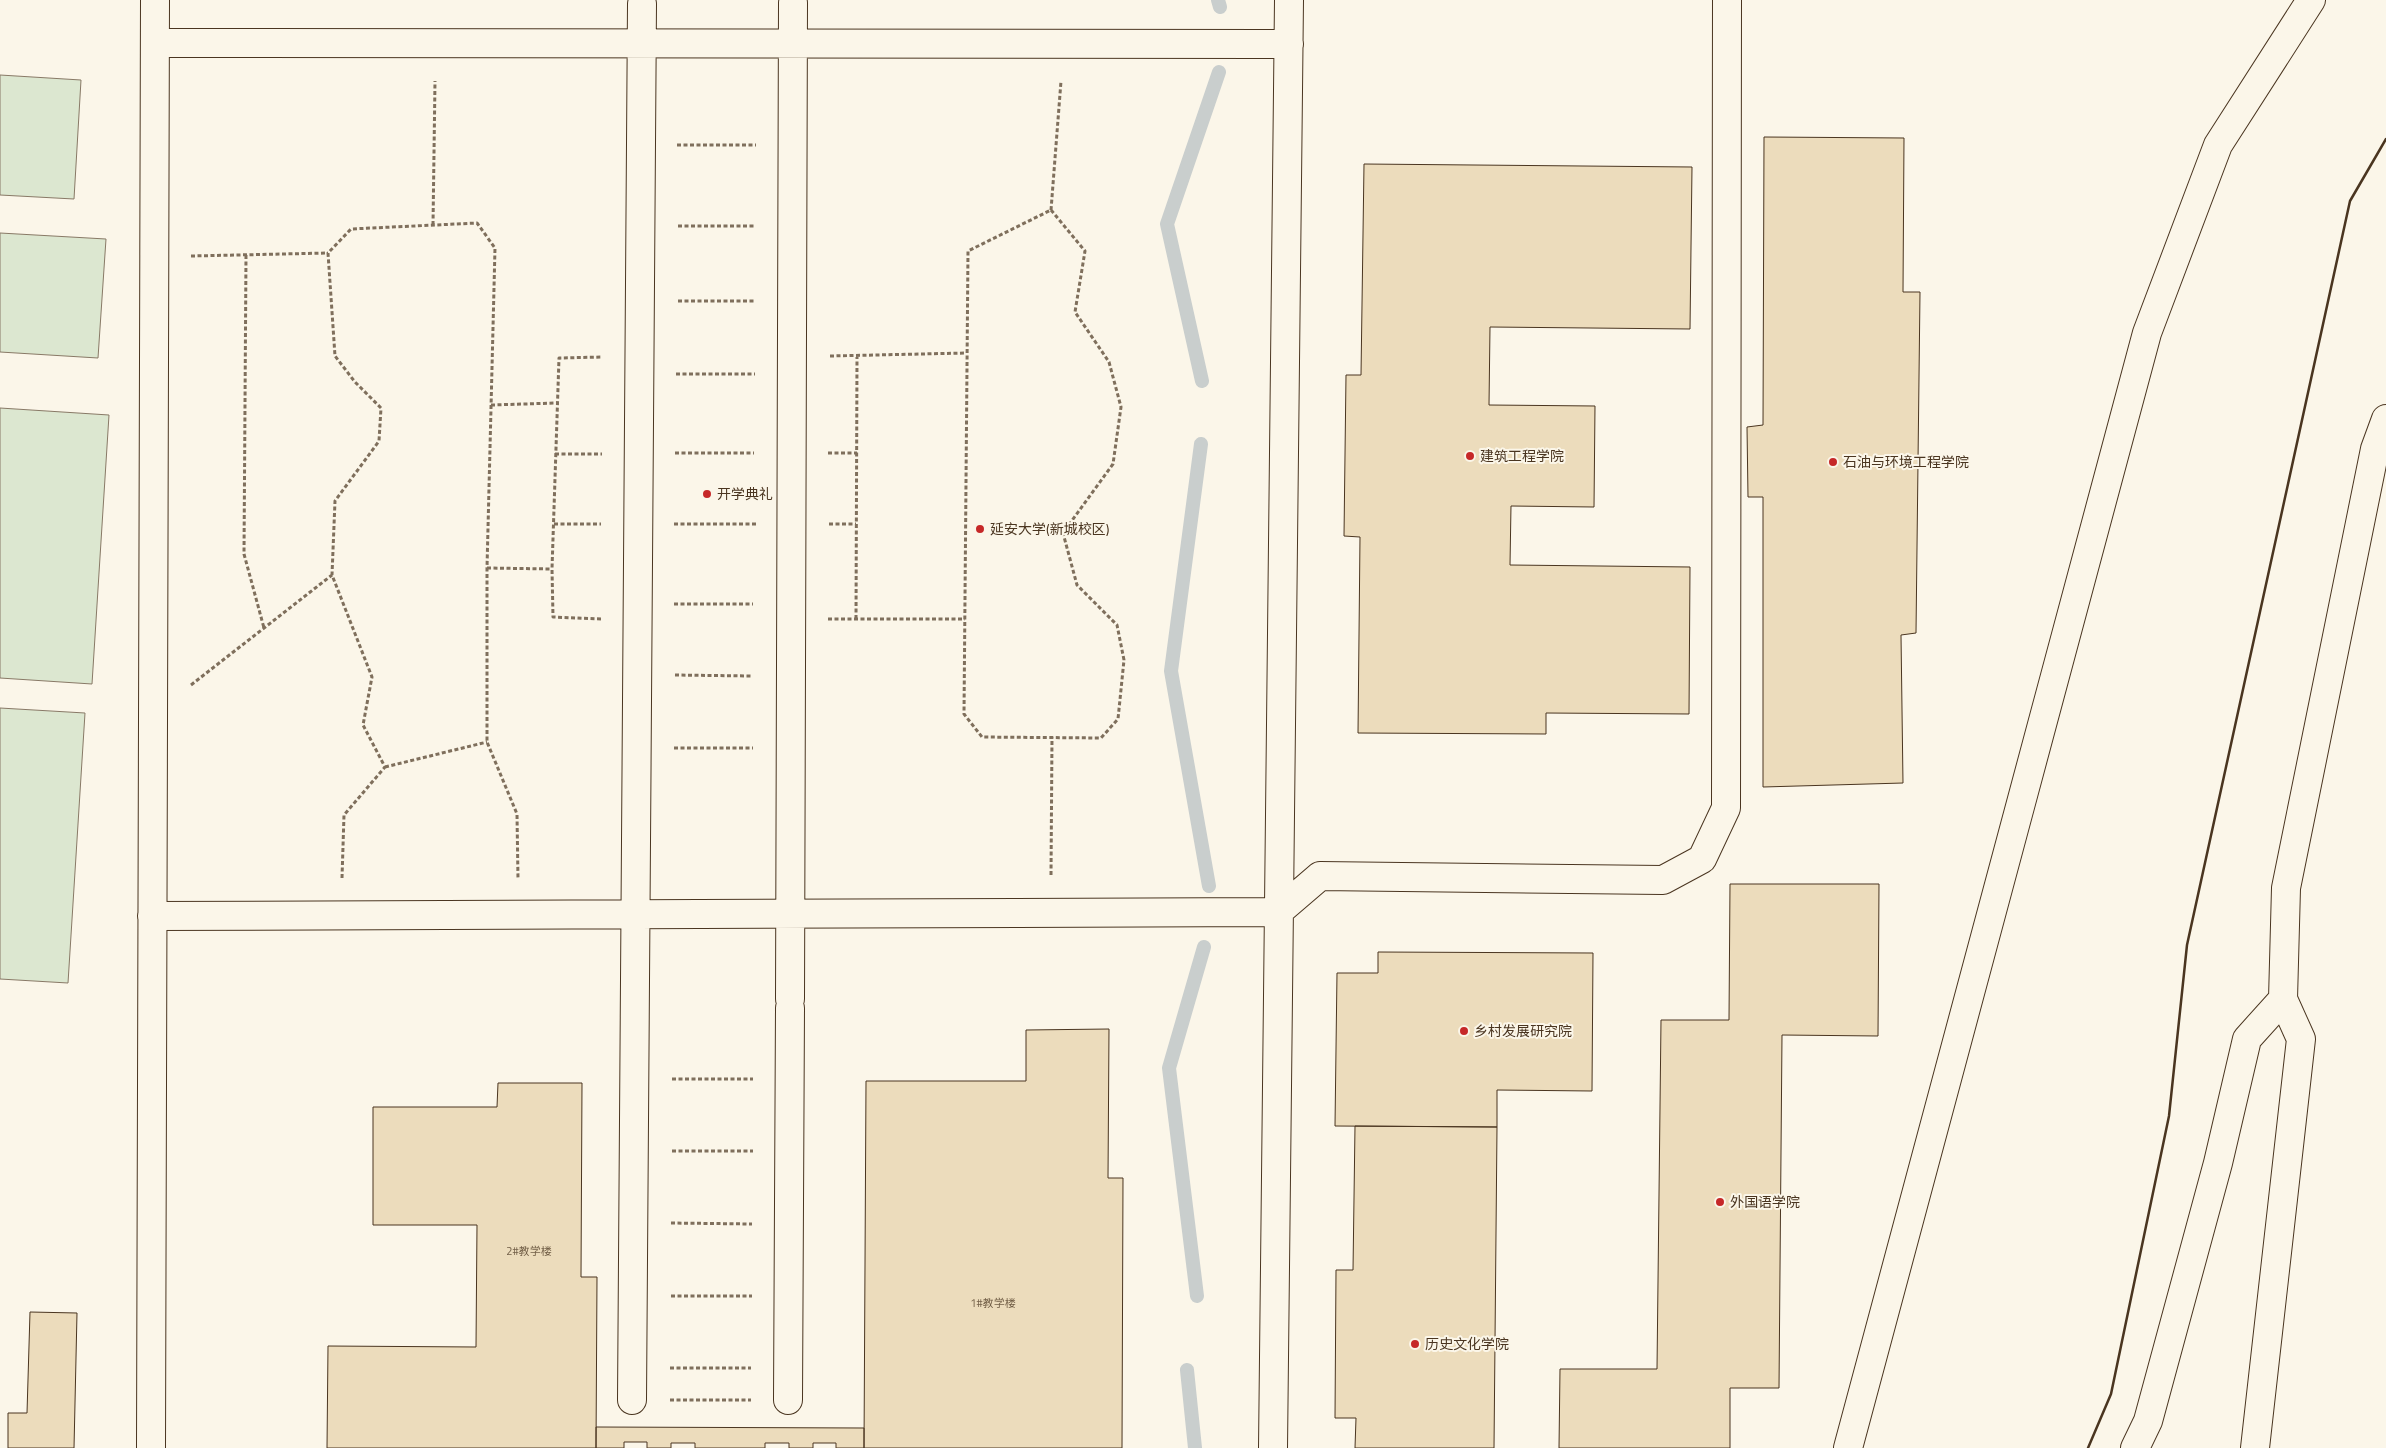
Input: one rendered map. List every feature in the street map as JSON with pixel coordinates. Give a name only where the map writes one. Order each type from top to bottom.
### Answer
[{"type":"street","points":[[151,1448],[155,0]]},
{"type":"street","points":[[1273,1448],[1289,0]]},
{"type":"street","points":[[152,916],[1278,912],[1320,876],[1664,880],[1702,859],[1726,808],[1727,0]]},
{"type":"street","points":[[1848,1448],[2147,333],[2218,145],[2311,0]]},
{"type":"street","points":[[788,1400],[793,3]]},
{"type":"street","points":[[632,1400],[642,4]]},
{"type":"street","points":[[155,43],[1289,44]]},
{"type":"street","points":[[2255,1448],[2301,1039],[2283,999],[2286,888],[2375,449],[2386,419]]},
{"type":"street","points":[[2135,1448],[2148,1421],[2218,1163],[2247,1039],[2283,999]]},
{"type":"path","points":[[432,225],[436,44]]},
{"type":"path","points":[[1051,210],[968,251],[964,714],[982,737],[1101,738],[1118,719],[1124,660],[1117,625],[1077,585],[1063,533],[1113,464],[1121,407],[1109,362],[1075,312],[1085,251],[1051,210],[1063,44]]},
{"type":"path","points":[[641,144],[793,145]]},
{"type":"path","points":[[385,767],[363,725],[372,677],[332,575],[335,501],[379,441],[382,408],[355,382],[335,356],[328,254],[351,229],[477,223],[495,248],[487,568],[487,742],[517,814],[518,914]]},
{"type":"path","points":[[640,226],[793,226]]},
{"type":"path","points":[[189,256],[328,254]]},
{"type":"path","points":[[246,255],[244,554],[264,628]]},
{"type":"path","points":[[640,301],[792,301]]},
{"type":"path","points":[[965,619],[815,618],[791,604],[637,604],[618,619],[553,617],[552,569],[559,358],[621,356],[639,374],[792,374],[815,356],[857,357],[966,354]]},
{"type":"path","points":[[856,619],[857,357]]},
{"type":"path","points":[[491,405],[557,403]]},
{"type":"path","points":[[555,454],[857,453]]},
{"type":"path","points":[[554,524],[856,524]]},
{"type":"path","points":[[487,568],[552,569]]},
{"type":"path","points":[[186,689],[332,575]]},
{"type":"path","points":[[636,675],[791,676]]},
{"type":"path","points":[[1051,913],[1052,737]]},
{"type":"path","points":[[341,915],[344,815],[385,767],[487,742]]},
{"type":"path","points":[[636,748],[790,748]]},
{"type":"path","points":[[634,1079],[790,1079]]},
{"type":"path","points":[[634,1151],[789,1151]]},
{"type":"path","points":[[632,1223],[789,1224]]},
{"type":"path","points":[[633,1296],[789,1296]]},
{"type":"path","points":[[632,1368],[788,1368]]},
{"type":"path","points":[[632,1400],[788,1400]]},
{"type":"green space","points":[[0,75],[81,80],[74,199],[0,195]]},
{"type":"green space","points":[[0,233],[106,239],[98,358],[0,352]]},
{"type":"green space","points":[[0,408],[109,415],[92,684],[0,678]]},
{"type":"green space","points":[[0,708],[85,713],[68,983],[0,979]]},
{"type":"building","name":"石油与环境工程学院","points":[[1764,137],[1904,138],[1903,292],[1920,292],[1916,633],[1901,635],[1903,783],[1763,787],[1763,497],[1748,497],[1747,427],[1763,425]]},
{"type":"building","name":"建筑工程学院","points":[[1364,164],[1692,167],[1690,329],[1490,327],[1489,405],[1595,406],[1594,507],[1511,506],[1510,565],[1690,567],[1689,714],[1546,713],[1546,734],[1358,733],[1360,537],[1344,536],[1346,375],[1361,375]]},
{"type":"building","name":"外国语学院","points":[[1730,884],[1879,884],[1878,1036],[1782,1035],[1779,1388],[1730,1388],[1730,1448],[1559,1448],[1560,1369],[1657,1369],[1661,1020],[1729,1020]]},
{"type":"building","name":"乡村发展研究院","points":[[1378,952],[1593,953],[1592,1091],[1497,1090],[1497,1127],[1335,1126],[1337,973],[1378,973]]},
{"type":"building","points":[[1109,1029],[1108,1178],[1123,1178],[1122,1448],[864,1448],[866,1081],[1026,1081],[1026,1030]]},
{"type":"building","points":[[498,1083],[582,1083],[581,1277],[597,1277],[596,1448],[327,1448],[328,1346],[476,1347],[477,1225],[373,1225],[373,1107],[497,1107]]},
{"type":"building","name":"历史文化学院","points":[[1355,1126],[1497,1127],[1494,1448],[1355,1448],[1356,1418],[1335,1418],[1336,1270],[1353,1270]]},
{"type":"building","points":[[30,1312],[77,1313],[74,1448],[8,1448],[8,1413],[27,1413]]},
{"type":"building","points":[[596,1427],[864,1428],[864,1448],[836,1448],[836,1443],[813,1443],[813,1448],[789,1448],[789,1443],[765,1443],[765,1448],[695,1448],[695,1443],[671,1443],[671,1448],[647,1448],[647,1442],[624,1442],[624,1448],[596,1448]]},
{"type":"waterway","points":[[1218,0],[1220,7]]},
{"type":"waterway","points":[[1202,381],[1167,224],[1219,72]]},
{"type":"waterway","points":[[1201,444],[1171,671],[1209,886]]},
{"type":"waterway","points":[[1197,1296],[1169,1068],[1204,947]]},
{"type":"waterway","points":[[1187,1370],[1195,1448]]},
{"type":"wall","points":[[2088,1448],[2111,1394],[2169,1116],[2187,945],[2350,201],[2386,139]]},
{"type":"place","name":"建筑工程学院","points":[[1470,456]]},
{"type":"place","name":"石油与环境工程学院","points":[[1833,462]]},
{"type":"place","name":"开学典礼","points":[[707,494]]},
{"type":"place","name":"延安大学(新城校区)","points":[[980,529]]},
{"type":"place","name":"乡村发展研究院","points":[[1464,1031]]},
{"type":"place","name":"外国语学院","points":[[1720,1202]]},
{"type":"place","name":"历史文化学院","points":[[1415,1344]]}]
